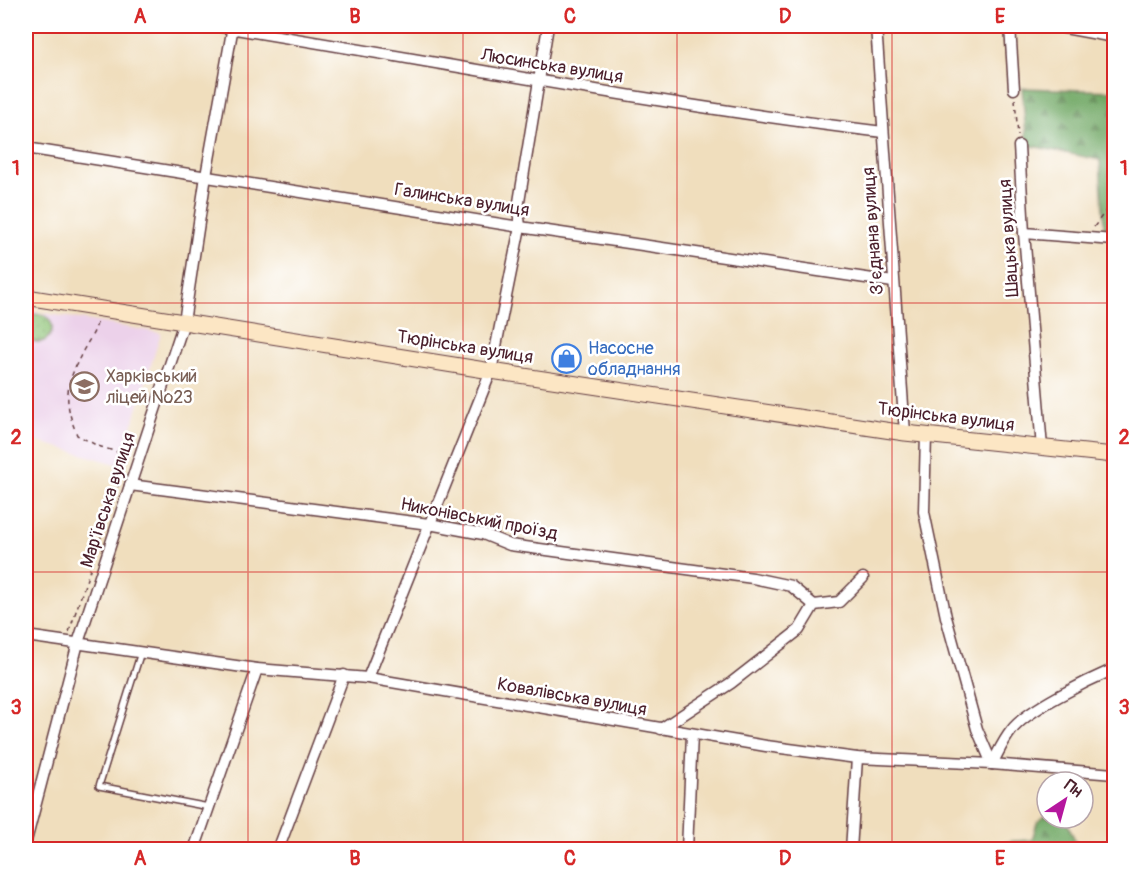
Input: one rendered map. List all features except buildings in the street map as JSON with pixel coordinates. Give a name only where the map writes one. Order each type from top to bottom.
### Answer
[{"type":"main road","name":"Тюрінська вулиця","points":[[26,297],[491,371],[905,433],[1114,455]]},
{"type":"street","name":"Люсинська вулиця","points":[[217,26],[538,81],[816,124],[883,132]]},
{"type":"street","points":[[368,678],[491,371],[520,227],[518,208],[548,26]]},
{"type":"street","name":"З’єднана вулиця","points":[[876,26],[905,433]]},
{"type":"street","points":[[1010,26],[1014,89]]},
{"type":"street","points":[[1054,26],[1114,37]]},
{"type":"street","name":"Мар'ївська вулиця","points":[[26,841],[78,643],[184,322],[206,176],[233,27]]},
{"type":"street","name":"Шацька вулиця","points":[[1019,146],[1042,448]]},
{"type":"street","name":"Галинська вулиця","points":[[26,148],[520,227],[893,282]]},
{"type":"street","points":[[1024,232],[1114,240]]},
{"type":"street","points":[[926,435],[924,512],[946,617],[977,729],[992,764]]},
{"type":"street","name":"Никонівський проїзд","points":[[130,485],[429,524],[483,534],[510,545],[753,578],[791,586],[814,605]]},
{"type":"street","points":[[661,729],[731,683],[799,630],[814,605],[839,602],[862,578]]},
{"type":"street","name":"Ковалівська вулиця","points":[[26,636],[257,669],[368,678],[661,729],[857,758],[992,764],[1114,774]]},
{"type":"street","points":[[194,849],[257,669]]},
{"type":"street","points":[[992,764],[1011,729],[1027,716],[1090,679],[1114,669]]},
{"type":"street","points":[[278,849],[344,675]]},
{"type":"street","points":[[687,849],[692,734]]},
{"type":"street","points":[[851,849],[857,758]]},
{"type":"lane","points":[[141,652],[99,786],[209,807]]},
{"type":"path","points":[[1014,89],[1019,146]]},
{"type":"path","points":[[1086,238],[1114,199]]},
{"type":"path","points":[[99,315],[96,327],[75,365],[68,388],[69,414],[77,435],[98,446],[128,455]]},
{"type":"path","points":[[66,642],[121,477]]},
{"type":"shaded area","name":"Харківський ліцей №23","points":[[26,310],[161,333],[120,465],[26,438]]},
{"type":"green space","points":[[1022,88],[1114,91],[1114,228],[1104,227],[1100,160],[1027,145]]},
{"type":"green space","points":[[38,314],[48,318],[52,328],[48,338],[38,342],[28,338],[24,328],[28,318]]},
{"type":"green space","points":[[1035,830],[1070,830],[1079,849],[965,849],[1014,841],[1032,840]]},
{"type":"place","name":"Насосне обладнання","points":[[567,358]]},
{"type":"place","name":"Харківський ліцей №23","points":[[85,386]]}]
